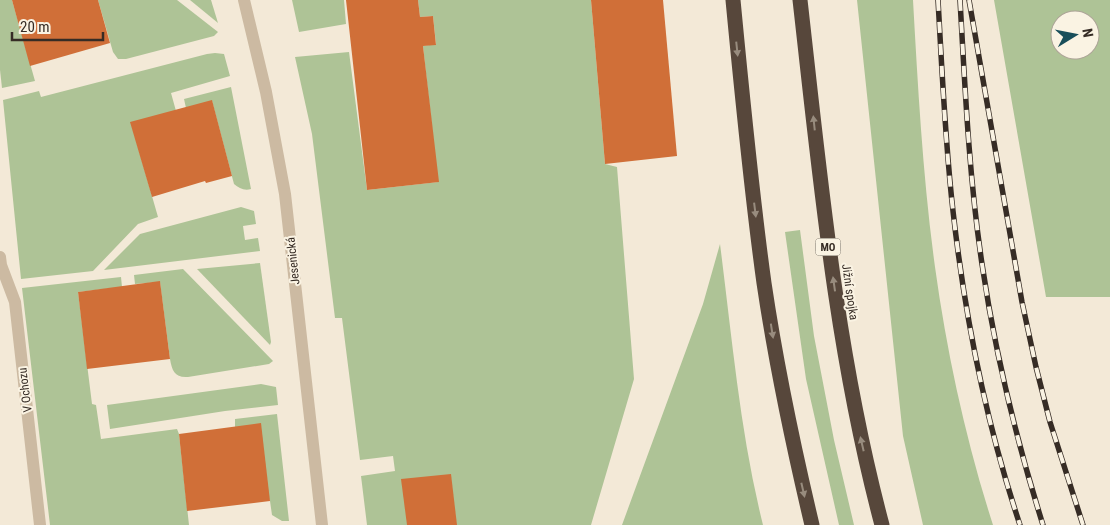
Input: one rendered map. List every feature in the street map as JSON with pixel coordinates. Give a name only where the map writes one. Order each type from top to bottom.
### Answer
[{"type":"highway","points":[[733,0],[744,121],[764,283],[797,464],[812,525]]},
{"type":"highway","name":"Jižní spojka","points":[[800,0],[826,232],[847,371],[859,432],[882,525]]},
{"type":"street","name":"Jesenická","points":[[244,0],[268,101],[285,194],[322,525]]},
{"type":"street","name":"V Ochozu","points":[[0,257],[1,265],[15,302],[40,525]]},
{"type":"green space","points":[[0,0],[12,0],[35,81],[2,88],[0,70]]},
{"type":"green space","points":[[98,0],[177,0],[218,32],[214,36],[126,59],[118,59],[113,52]]},
{"type":"green space","points":[[190,0],[211,0],[218,23]]},
{"type":"green space","points":[[292,0],[344,0],[346,24],[299,32]]},
{"type":"green space","points":[[418,0],[591,0],[605,164],[617,167],[634,379],[591,525],[367,525],[361,476],[395,471],[393,456],[360,460],[342,318],[335,318],[312,134],[295,57],[349,52],[367,190],[438,182],[423,46],[436,44],[433,16],[420,17]]},
{"type":"green space","points":[[857,0],[913,0],[924,167],[940,300],[966,429],[993,525],[923,525],[903,436]]},
{"type":"green space","points":[[994,0],[1110,0],[1110,297],[1046,297]]},
{"type":"green space","points":[[215,53],[224,54],[230,76],[171,93],[176,111],[131,123],[158,217],[138,224],[93,271],[21,279],[3,100],[39,91],[41,97]]},
{"type":"green space","points":[[231,87],[251,189],[248,190],[234,184],[212,101],[186,108],[184,99]]},
{"type":"green space","points":[[241,207],[254,211],[256,224],[243,226],[245,240],[258,238],[260,251],[104,270],[140,234]]},
{"type":"green space","points":[[800,230],[814,336],[834,440],[854,525],[839,525],[806,379],[785,232]]},
{"type":"green space","points":[[720,244],[742,420],[763,525],[622,525],[703,304]]},
{"type":"green space","points":[[260,263],[271,342],[270,345],[197,269]]},
{"type":"green space","points":[[183,269],[273,361],[269,364],[188,377],[175,373],[170,359],[160,282],[135,284],[134,275]]},
{"type":"green space","points":[[121,277],[122,287],[78,292],[92,404],[96,405],[101,439],[177,429],[189,525],[50,525],[22,288]]},
{"type":"green space","points":[[261,384],[276,387],[278,405],[225,411],[110,429],[107,405]]},
{"type":"green space","points":[[277,414],[289,521],[282,521],[272,515],[270,501],[235,427],[235,419]]},
{"type":"building","points":[[12,0],[98,0],[110,43],[30,66]]},
{"type":"building","points":[[346,0],[418,0],[420,17],[433,16],[436,45],[423,46],[439,182],[367,190]]},
{"type":"building","points":[[591,0],[663,0],[677,156],[605,164]]},
{"type":"building","points":[[212,100],[232,176],[206,183],[205,181],[152,197],[130,122]]},
{"type":"building","points":[[160,281],[170,359],[87,369],[78,292]]},
{"type":"building","points":[[261,423],[270,501],[187,511],[179,434]]},
{"type":"building","points":[[451,474],[457,525],[407,525],[401,479]]},
{"type":"railway","points":[[938,0],[948,158],[964,291],[987,409],[1020,525]]},
{"type":"railway","points":[[960,0],[971,165],[987,297],[1007,396],[1043,525]]},
{"type":"railway","points":[[969,0],[1022,302],[1036,367],[1050,422],[1083,525]]}]
